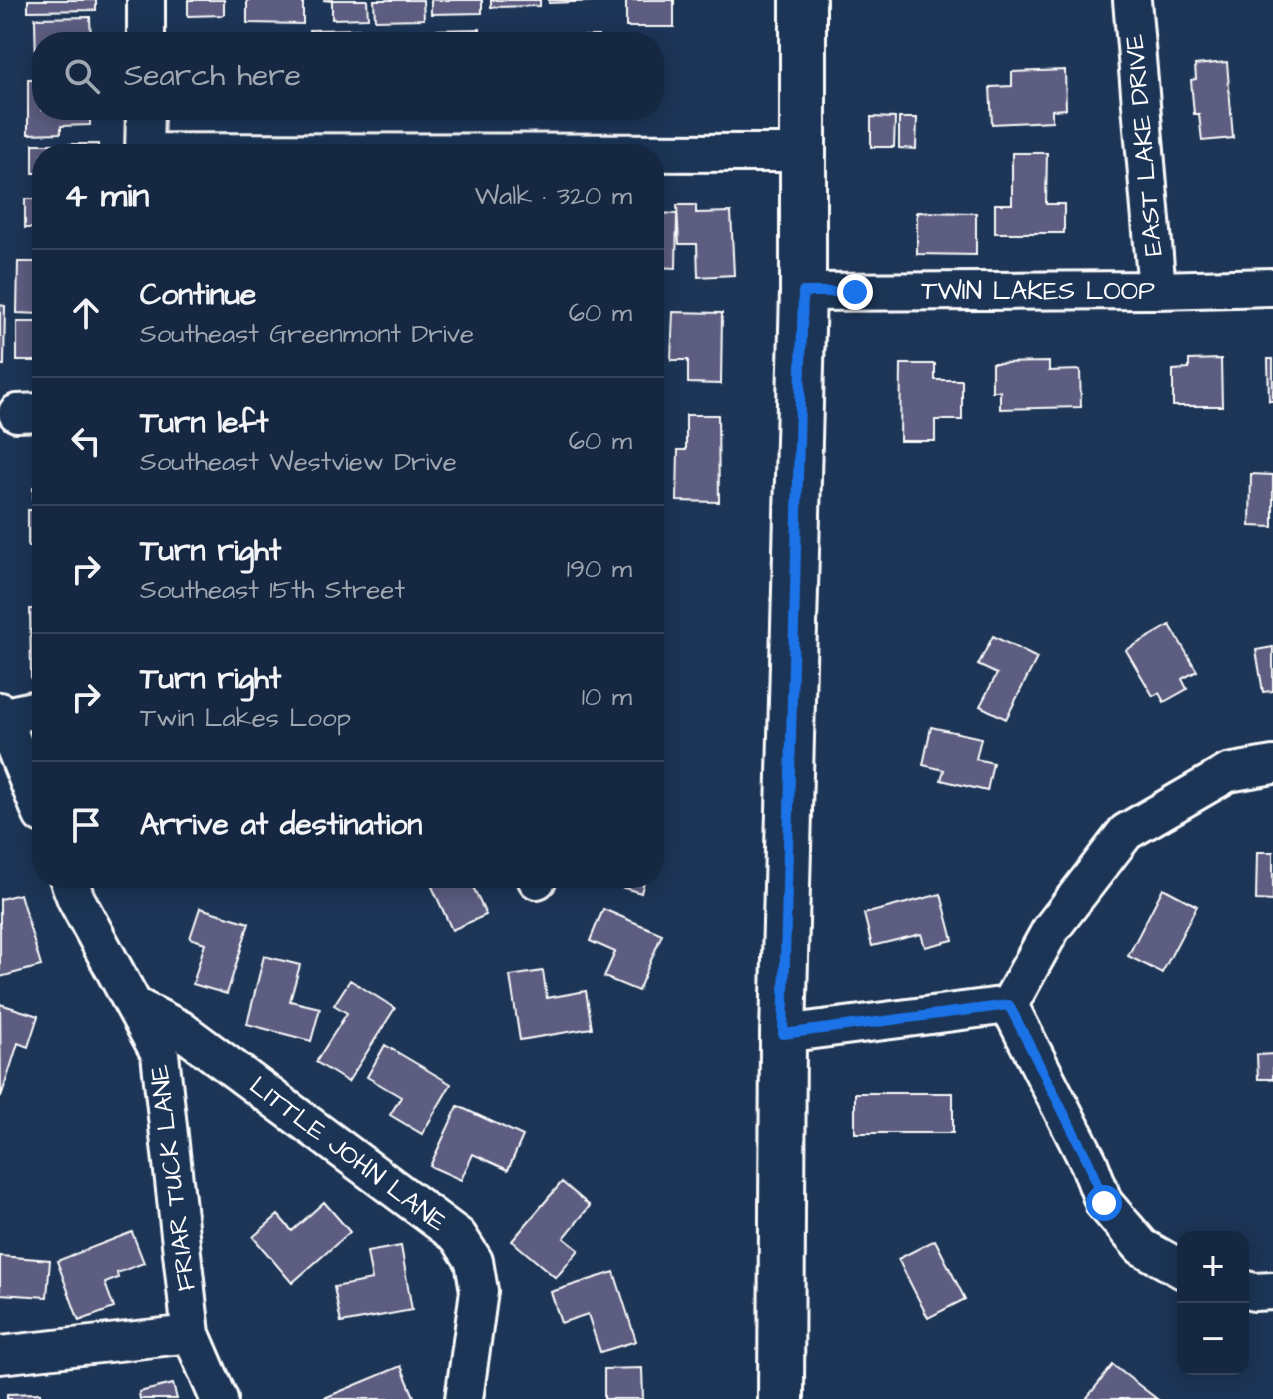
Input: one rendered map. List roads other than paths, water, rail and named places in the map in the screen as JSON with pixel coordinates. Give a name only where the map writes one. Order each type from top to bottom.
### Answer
[{"type":"main road","points":[[781,1399],[783,1034],[803,292],[803,0]]},
{"type":"street","points":[[146,0],[146,32]]},
{"type":"street","name":"EAST LAKE DRIVE","points":[[1132,0],[1157,290]]},
{"type":"street","points":[[144,144],[145,120]]},
{"type":"street","points":[[664,153],[802,153]]},
{"type":"street","name":"TWIN LAKES LOOP","points":[[803,292],[1273,287]]},
{"type":"street","points":[[32,710],[1,715],[32,791]]},
{"type":"street","points":[[1009,1005],[1051,929],[1126,832],[1228,773],[1273,765]]},
{"type":"street","name":"FRIAR TUCK LANE","points":[[72,888],[160,1054],[191,1334],[219,1399]]},
{"type":"street","points":[[783,1034],[1009,1005]]},
{"type":"street","points":[[1009,1005],[1089,1163],[1104,1203],[1142,1247],[1177,1267]]},
{"type":"street","name":"LITTLE JOHN LANE","points":[[137,1007],[180,1029],[458,1236],[474,1261],[479,1291],[464,1399]]},
{"type":"street","points":[[1249,1291],[1273,1291]]},
{"type":"street","points":[[0,1355],[191,1334]]}]
